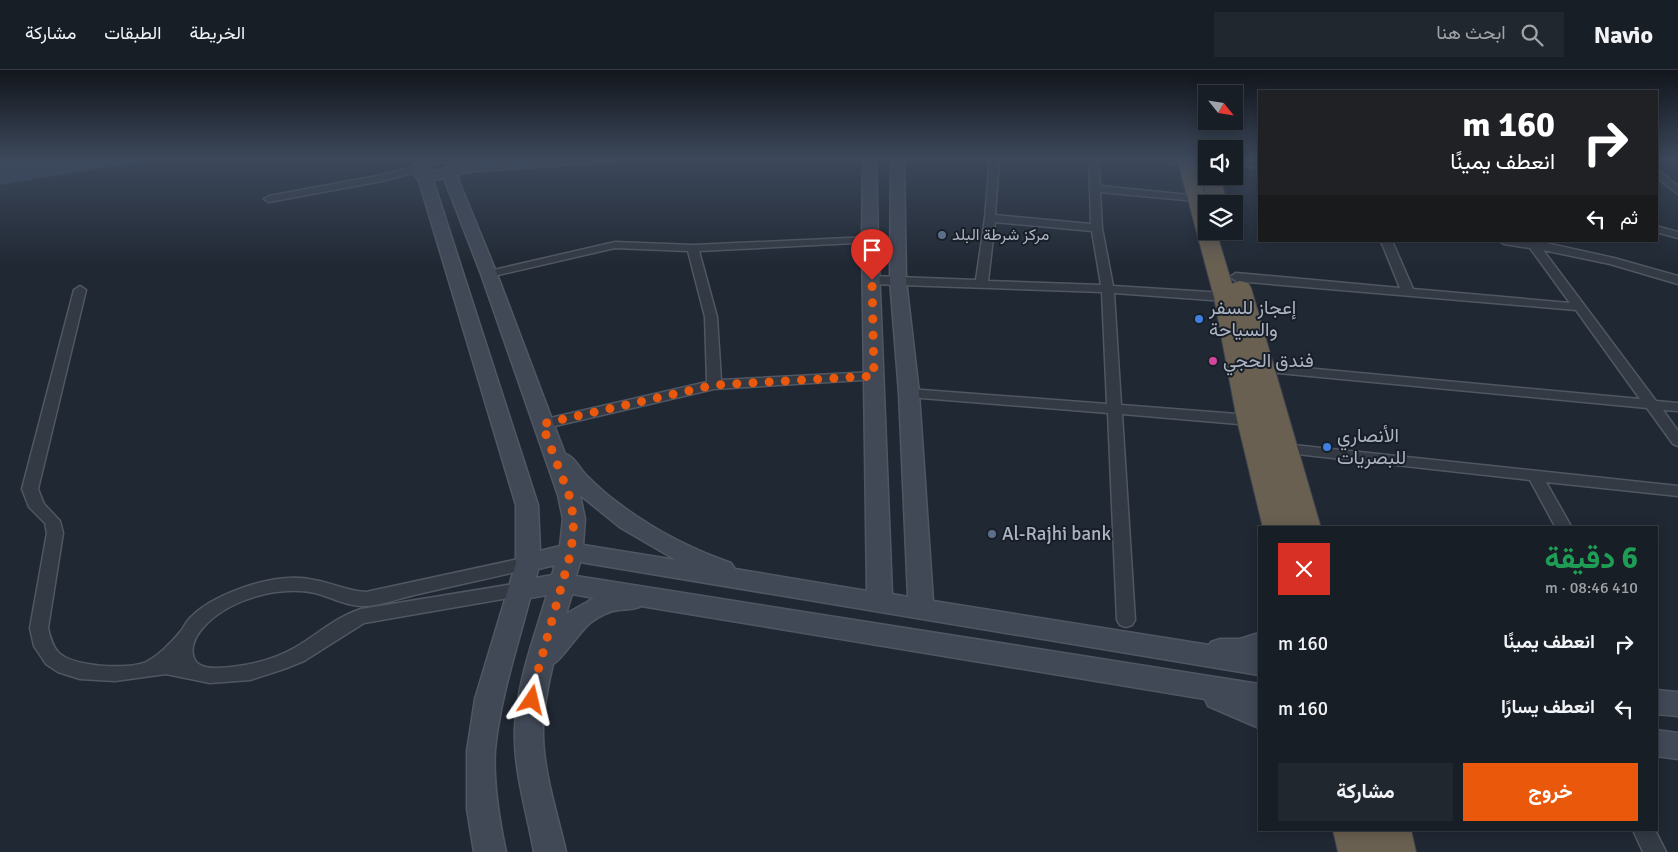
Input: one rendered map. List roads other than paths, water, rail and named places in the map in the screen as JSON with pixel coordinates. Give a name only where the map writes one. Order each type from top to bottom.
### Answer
[{"type":"highway","points":[[1194,194],[1262,368],[1305,526]]},
{"type":"highway","points":[[1226,240],[1250,420],[1277,526]]},
{"type":"highway","points":[[1353,831],[1358,852]]},
{"type":"highway","points":[[1391,831],[1396,852]]},
{"type":"street","points":[[269,200],[297,194]]},
{"type":"street","points":[[431,194],[527,505],[528,563],[489,699],[482,751],[482,809],[490,852]]},
{"type":"street","points":[[457,194],[489,274],[569,495],[574,520],[571,552],[534,685],[529,729],[531,753],[550,852]]},
{"type":"street","points":[[870,194],[880,602]]},
{"type":"street","points":[[898,194],[898,280],[909,393],[921,609]]},
{"type":"street","points":[[982,283],[992,194]]},
{"type":"street","points":[[1096,194],[1097,228],[1108,289],[1116,408],[1126,620]]},
{"type":"street","points":[[1156,194],[1195,198]]},
{"type":"street","points":[[990,218],[1097,228]]},
{"type":"street","points":[[1658,230],[1678,235]]},
{"type":"street","points":[[489,274],[615,245],[693,248],[870,240]]},
{"type":"street","points":[[1386,242],[1408,292]]},
{"type":"street","points":[[1518,242],[1532,243],[1595,257],[1678,280]]},
{"type":"street","points":[[1532,243],[1678,441]]},
{"type":"street","points":[[693,248],[710,317],[714,385]]},
{"type":"street","points":[[1664,276],[1678,291]]},
{"type":"street","points":[[872,280],[1108,289],[1231,287],[1408,292],[1579,307]]},
{"type":"street","points":[[80,290],[30,489],[37,506],[52,521],[55,533],[39,628],[40,642],[46,655],[58,664],[73,670],[118,674],[166,666],[214,675],[250,672],[275,665],[302,653],[344,623],[361,616],[562,582],[1258,696]]},
{"type":"street","points":[[1262,368],[1678,407]]},
{"type":"street","points":[[542,424],[714,385],[874,376]]},
{"type":"street","points":[[909,393],[1250,420]]},
{"type":"street","points":[[551,447],[582,484],[608,507],[672,547],[719,567],[791,588]]},
{"type":"street","points":[[1284,449],[1678,491]]},
{"type":"street","points":[[1535,476],[1563,526]]},
{"type":"street","points":[[148,670],[161,662],[186,638],[195,624],[209,612],[226,602],[272,587],[296,584],[317,586],[348,598],[366,599],[571,552],[1258,664]]},
{"type":"street","points":[[534,685],[558,638],[573,621],[590,610],[605,603],[625,600],[703,605]]},
{"type":"street","points":[[186,638],[182,651],[184,662],[192,670]]},
{"type":"street","points":[[1172,650],[1240,650],[1258,644]]},
{"type":"street","points":[[1173,682],[1226,701],[1258,716]]},
{"type":"street","points":[[1658,744],[1678,746]]},
{"type":"street","points":[[1339,831],[1348,852]]},
{"type":"street","points":[[1404,831],[1406,852]]},
{"type":"street","points":[[1644,831],[1655,852]]},
{"type":"place","name":"مركز شرطة البلد","points":[[942,235]]},
{"type":"place","name":"إعجاز للسفر والسياحة","points":[[1199,319]]},
{"type":"place","name":"فندق الحجي","points":[[1213,361]]},
{"type":"place","name":"الأنصاري للبصريات","points":[[1327,447]]},
{"type":"place","name":"Al-Rajhi bank","points":[[992,534]]}]
